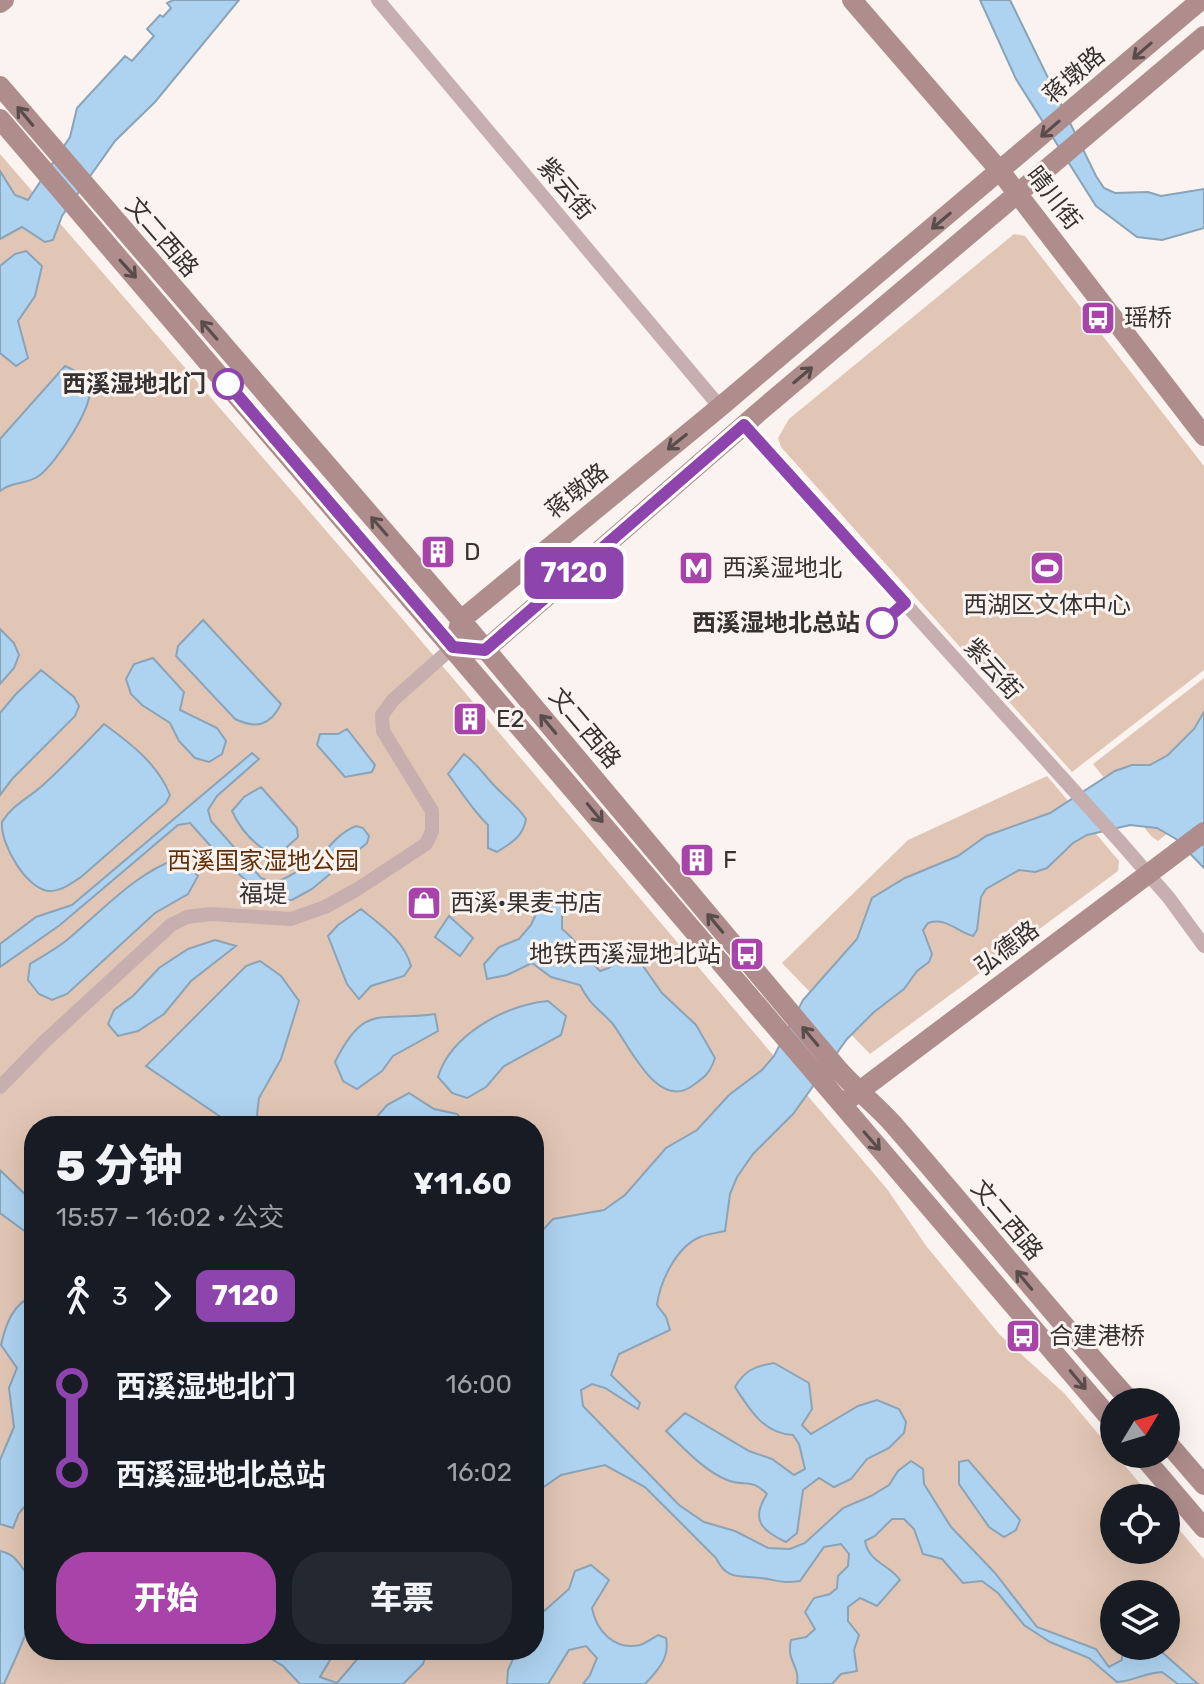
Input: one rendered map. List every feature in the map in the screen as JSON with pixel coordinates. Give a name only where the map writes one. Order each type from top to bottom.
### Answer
[{"type":"main road","name":"晴川街","points":[[852,0],[1018,193],[1204,436]]},
{"type":"main road","name":"蒋墩路","points":[[461,620],[1026,150],[1197,1]]},
{"type":"main road","points":[[461,620],[453,647],[485,650],[744,425],[1204,36]]},
{"type":"main road","name":"文二西路","points":[[0,86],[76,210],[773,1023],[829,1074]]},
{"type":"main road","name":"文二西路","points":[[0,119],[90,193],[461,620],[783,1004],[829,1074],[1100,1406]]},
{"type":"main road","name":"弘德路","points":[[850,1099],[1204,832]]},
{"type":"main road","name":"文二西路","points":[[850,1099],[890,1120],[1119,1388]]},
{"type":"main road","points":[[1180,1457],[1204,1485]]},
{"type":"main road","points":[[1153,1468],[1204,1528]]},
{"type":"street","name":"紫云街","points":[[378,0],[720,407]]},
{"type":"street","name":"紫云街","points":[[744,425],[1122,844],[1204,946]]},
{"type":"street","name":"福堤","points":[[0,1087],[44,1042],[171,925],[187,917],[210,914],[291,919],[325,907],[356,890],[426,844],[432,831],[432,811],[383,731],[382,715],[393,700],[453,647]]},
{"type":"green space","name":"西溪国家湿地公园","points":[[0,154],[405,622],[887,1189],[927,1247],[1000,1335],[1064,1393],[1100,1436],[1100,1468],[1127,1468],[1140,1484],[1100,1484],[1100,1564],[1180,1564],[1180,1531],[1204,1559],[1204,1684],[0,1684]]},
{"type":"green space","name":"西湖区文体中心","points":[[1014,234],[1025,236],[1204,466],[1204,670],[1072,772],[781,447],[778,438],[789,419]]},
{"type":"green space","points":[[1204,678],[1204,805],[1158,841],[1093,764]]},
{"type":"green space","points":[[1047,776],[1119,861],[1118,871],[870,1054],[782,963],[908,840]]},
{"type":"water","points":[[173,0],[239,0],[155,102],[115,141],[62,216],[53,240],[45,242],[22,227],[0,239],[0,171],[15,195],[28,200],[70,137],[77,108],[125,56],[132,61],[154,36],[147,29],[160,15],[163,17],[171,8],[167,3]]},
{"type":"water","points":[[980,0],[1010,0],[1104,188],[1115,193],[1148,192],[1161,196],[1204,189],[1204,228],[1162,240],[1137,237],[1096,206],[1016,79]]},
{"type":"water","points":[[26,251],[42,266],[35,296],[18,321],[28,358],[16,366],[0,353],[0,266],[15,254]]},
{"type":"water","points":[[65,366],[82,376],[89,385],[90,394],[81,419],[40,475],[0,491],[0,439]]},
{"type":"water","points":[[203,620],[281,704],[272,717],[262,724],[235,719],[176,656],[178,646]]},
{"type":"water","points":[[0,629],[14,643],[19,655],[14,668],[0,684]]},
{"type":"water","points":[[153,658],[184,692],[180,710],[217,728],[226,741],[222,754],[209,762],[195,758],[179,741],[170,723],[131,694],[126,679],[134,664]]},
{"type":"water","points":[[41,670],[74,697],[79,706],[75,716],[0,795],[0,713]]},
{"type":"water","points":[[1204,712],[1204,868],[1176,839],[1157,828],[1130,825],[1087,835],[1073,843],[1047,868],[1035,872],[1019,870],[986,889],[981,897],[977,930],[973,936],[947,923],[928,923],[923,930],[932,954],[929,962],[917,971],[904,989],[874,1012],[847,1039],[793,1114],[753,1154],[737,1177],[730,1194],[725,1231],[691,1242],[671,1266],[657,1305],[666,1317],[670,1330],[619,1354],[611,1375],[640,1403],[638,1409],[605,1388],[592,1384],[581,1390],[583,1406],[679,1505],[704,1522],[735,1531],[768,1548],[790,1549],[805,1543],[843,1508],[889,1485],[898,1471],[911,1461],[923,1469],[924,1484],[951,1527],[995,1573],[1037,1627],[1096,1649],[1100,1660],[1104,1660],[1109,1667],[1122,1660],[1171,1660],[1198,1684],[1178,1684],[1162,1672],[1117,1682],[1089,1658],[1050,1642],[1024,1625],[998,1593],[982,1581],[963,1583],[942,1559],[923,1554],[914,1529],[904,1519],[892,1519],[875,1536],[865,1541],[875,1559],[900,1580],[877,1606],[860,1598],[848,1607],[848,1621],[859,1635],[854,1650],[857,1671],[841,1674],[832,1684],[797,1684],[797,1672],[790,1653],[791,1640],[806,1637],[815,1629],[805,1612],[814,1598],[830,1594],[837,1588],[838,1576],[848,1566],[849,1554],[841,1544],[824,1547],[800,1581],[740,1576],[725,1570],[645,1487],[605,1465],[561,1475],[544,1487],[544,1229],[553,1219],[604,1210],[625,1195],[666,1148],[697,1130],[729,1095],[762,1070],[774,1056],[803,1000],[857,939],[872,898],[905,878],[958,856],[986,836],[1050,813],[1115,771],[1132,765],[1150,765],[1168,755],[1194,729]]},
{"type":"water","points":[[104,724],[151,764],[170,795],[166,803],[81,877],[66,887],[48,891],[31,882],[16,864],[5,842],[2,822]]},
{"type":"water","points":[[347,729],[375,765],[372,772],[345,777],[317,745],[320,734],[338,734]]},
{"type":"water","points":[[252,753],[259,759],[217,796],[208,810],[211,821],[261,878],[275,883],[288,876],[314,860],[343,833],[356,826],[363,828],[369,836],[367,843],[312,889],[292,900],[279,900],[264,896],[224,861],[190,823],[178,825],[60,925],[0,967],[0,944],[36,917],[72,905]]},
{"type":"water","points":[[464,754],[526,819],[519,835],[497,852],[488,848],[488,825],[448,774]]},
{"type":"water","points":[[261,787],[297,828],[298,837],[280,853],[271,854],[253,841],[232,811],[244,797]]},
{"type":"water","points":[[177,859],[198,876],[188,894],[155,913],[67,994],[52,1000],[39,994],[28,980],[30,964],[67,940],[133,883]]},
{"type":"water","points":[[552,895],[562,905],[562,929],[600,971],[609,968],[618,957],[636,956],[662,993],[696,1025],[715,1058],[700,1080],[679,1091],[667,1090],[656,1083],[580,985],[551,977],[532,963],[507,975],[487,979],[484,964],[499,947],[519,939],[531,925],[541,903]]},
{"type":"water","points":[[361,909],[397,941],[411,966],[404,976],[371,986],[359,999],[347,984],[328,936]]},
{"type":"water","points":[[449,916],[473,938],[460,956],[435,937]]},
{"type":"water","points":[[215,940],[236,946],[191,981],[164,1014],[138,1031],[118,1036],[108,1024],[114,1010],[133,996],[159,968],[188,949]]},
{"type":"water","points":[[260,961],[281,976],[299,1001],[281,1059],[259,1098],[258,1116],[219,1116],[146,1066],[246,966]]},
{"type":"water","points":[[548,1001],[566,1016],[561,1035],[504,1066],[486,1087],[467,1098],[452,1093],[438,1077],[455,1048],[482,1024],[515,1009]]},
{"type":"water","points":[[435,1014],[438,1031],[393,1056],[382,1071],[357,1089],[343,1081],[335,1062],[355,1030],[375,1018]]},
{"type":"water","points":[[409,1093],[434,1109],[459,1116],[378,1116],[387,1105]]},
{"type":"water","points":[[0,1170],[24,1193],[24,1231],[0,1213]]},
{"type":"water","points":[[24,1302],[24,1507],[13,1528],[0,1524],[0,1460],[14,1427],[9,1388],[17,1368],[1,1345],[5,1329]]},
{"type":"water","points":[[774,1363],[809,1383],[812,1409],[802,1425],[811,1434],[858,1406],[877,1400],[899,1409],[906,1422],[904,1433],[889,1448],[867,1459],[851,1479],[834,1487],[819,1478],[803,1490],[797,1533],[786,1542],[761,1524],[759,1511],[767,1494],[762,1489],[718,1476],[666,1431],[685,1413],[749,1451],[772,1459],[794,1475],[805,1469],[799,1444],[793,1435],[783,1434],[766,1425],[752,1412],[735,1387],[751,1370]]},
{"type":"water","points":[[968,1460],[1020,1520],[1016,1530],[1004,1537],[989,1527],[959,1484],[959,1462]]},
{"type":"water","points":[[0,1551],[14,1558],[24,1570],[24,1639],[4,1684],[0,1684]]},
{"type":"water","points":[[591,1565],[609,1580],[592,1608],[602,1631],[614,1642],[631,1646],[658,1635],[666,1638],[665,1658],[645,1684],[583,1684],[597,1658],[586,1646],[569,1650],[548,1684],[507,1684],[512,1660],[544,1660],[544,1611],[569,1589],[575,1571]]},
{"type":"water","points":[[273,1660],[330,1660],[320,1677],[337,1683],[357,1660],[424,1660],[403,1684],[300,1684]]},
{"type":"bus line","name":"7120","points":[[228,384],[453,647],[485,650],[744,425],[905,603],[882,623]]},
{"type":"place","name":"瑶桥","points":[[1098,318]]},
{"type":"place","name":"西溪湿地北门","points":[[228,384]]},
{"type":"place","name":"D","points":[[438,552]]},
{"type":"place","name":"西溪湿地北","points":[[696,568]]},
{"type":"place","name":"西湖区文体中心","points":[[1047,568]]},
{"type":"place","name":"西溪湿地北总站","points":[[882,623]]},
{"type":"place","name":"E2","points":[[470,719]]},
{"type":"place","name":"F","points":[[697,860]]},
{"type":"place","name":"西溪·果麦书店","points":[[424,903]]},
{"type":"place","name":"地铁西溪湿地北站","points":[[747,954]]},
{"type":"place","name":"合建港桥","points":[[1023,1336]]}]
